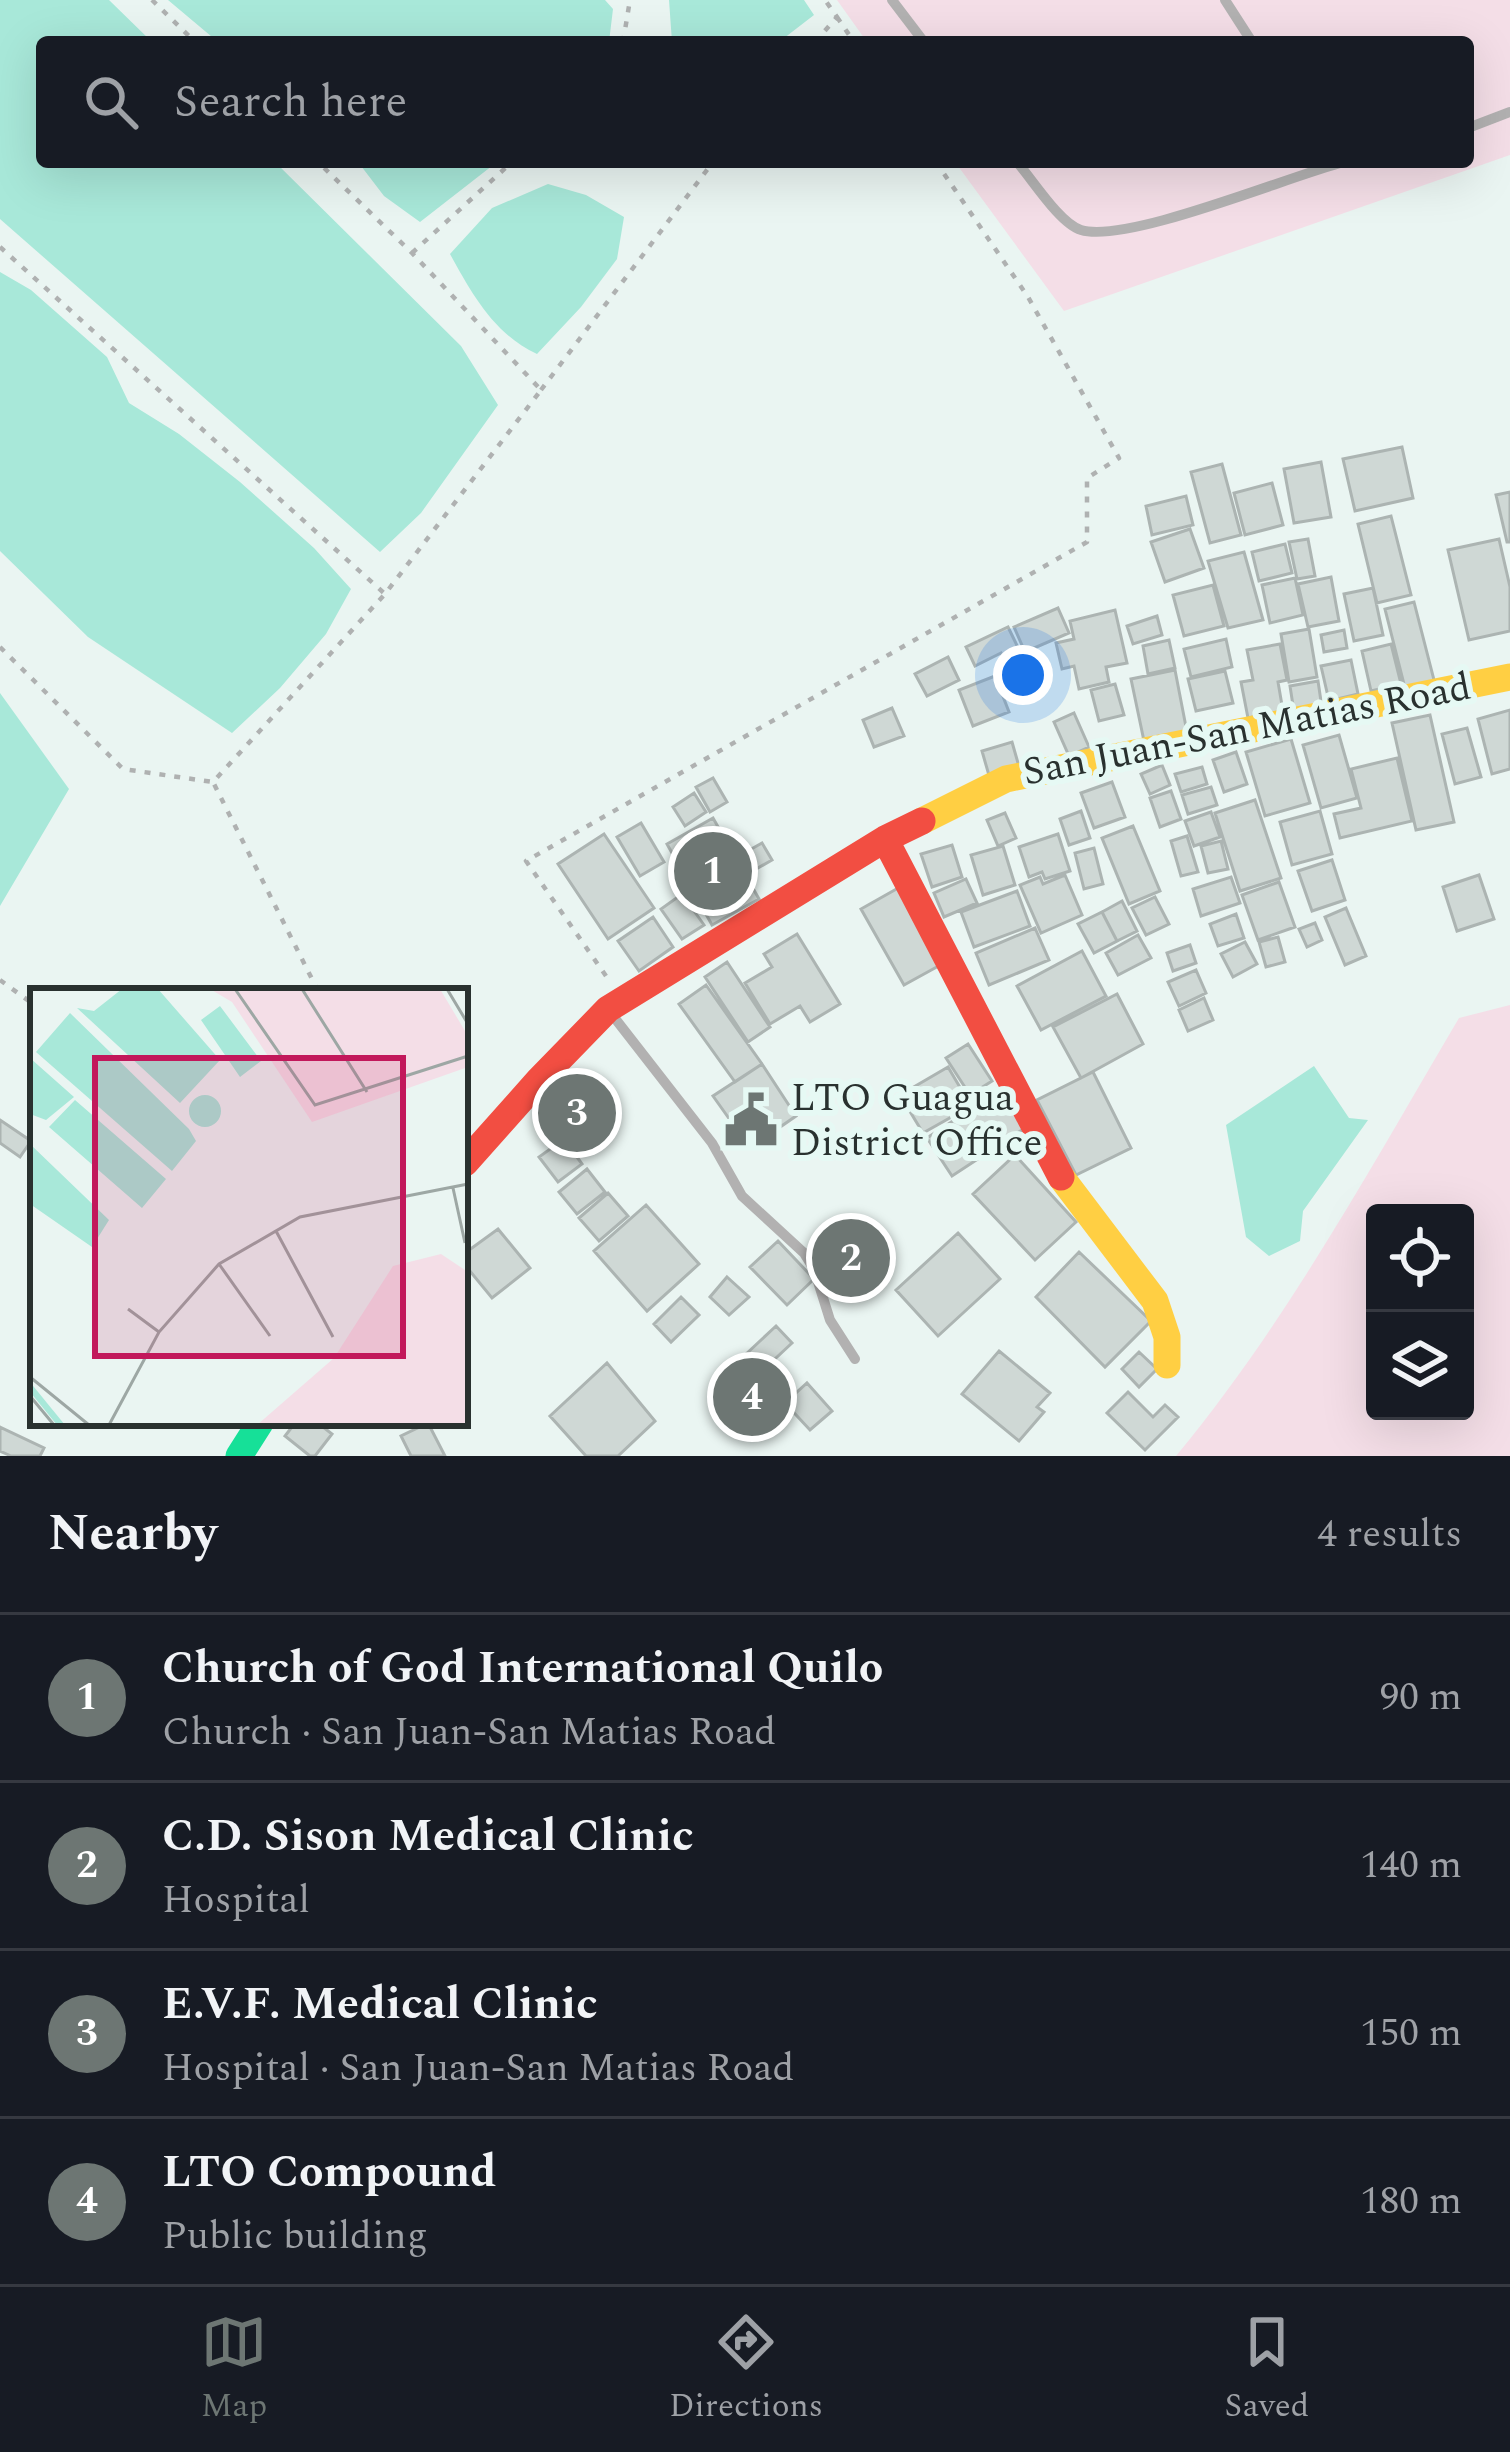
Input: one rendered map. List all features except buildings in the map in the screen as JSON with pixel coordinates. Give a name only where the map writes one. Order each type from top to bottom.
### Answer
[{"type":"street","name":"San Juan-San Matias Road","points":[[468,1160],[610,997],[671,973],[885,839],[1006,779],[1510,677]]},
{"type":"street","points":[[885,839],[1066,1187],[1155,1301],[1167,1337],[1167,1365]]},
{"type":"street","points":[[239,1456],[258,1426]]},
{"type":"lane","points":[[892,0],[919,36]]},
{"type":"lane","points":[[1225,0],[1248,36]]},
{"type":"lane","points":[[1474,126],[1510,112]]},
{"type":"lane","points":[[1022,168],[1065,220],[1079,230],[1104,232],[1143,226],[1317,168]]},
{"type":"lane","points":[[610,997],[712,1143],[742,1196],[804,1253],[830,1320],[856,1359]]},
{"type":"path","points":[[152,0],[190,36]]},
{"type":"path","points":[[624,36],[631,0]]},
{"type":"path","points":[[825,0],[850,36]]},
{"type":"path","points":[[820,36],[837,17]]},
{"type":"path","points":[[324,168],[541,390]]},
{"type":"path","points":[[412,253],[505,168]]},
{"type":"path","points":[[213,782],[385,594],[708,168]]},
{"type":"path","points":[[610,997],[526,861],[1087,542],[1087,478],[1119,458],[1028,296],[940,168]]},
{"type":"path","points":[[0,247],[385,594]]},
{"type":"path","points":[[0,647],[123,769],[213,782]]},
{"type":"path","points":[[213,782],[316,988]]},
{"type":"path","points":[[0,980],[30,1002]]},
{"type":"shaded area","points":[[0,0],[109,0],[146,36],[36,36],[36,168],[281,168],[461,346],[498,405],[421,513],[380,552],[0,219]]},
{"type":"shaded area","points":[[168,0],[605,0],[613,9],[610,36],[211,36]]},
{"type":"shaded area","points":[[669,0],[804,0],[814,15],[787,36],[672,36]]},
{"type":"shaded area","points":[[837,0],[1510,0],[1510,155],[1474,168],[1474,36],[863,36]]},
{"type":"shaded area","points":[[363,168],[489,168],[420,222],[384,196]]},
{"type":"shaded area","points":[[959,168],[1473,168],[1064,311]]},
{"type":"shaded area","points":[[548,184],[586,195],[624,217],[617,259],[537,354],[496,324],[450,254],[492,208]]},
{"type":"shaded area","points":[[0,272],[31,290],[107,357],[129,403],[179,434],[240,482],[314,548],[351,589],[326,634],[280,688],[232,733],[88,637],[0,551]]},
{"type":"shaded area","points":[[0,693],[69,789],[0,906]]},
{"type":"shaded area","points":[[1510,1005],[1510,1456],[1176,1456],[1255,1352],[1360,1187],[1459,1018]]},
{"type":"shaded area","points":[[1314,1066],[1349,1118],[1368,1120],[1303,1211],[1300,1241],[1269,1256],[1246,1237],[1226,1125]]},
{"type":"traffic: fast","points":[[239,1456],[258,1426]]},
{"type":"traffic: slow","points":[[922,821],[1006,779],[1510,677]]},
{"type":"traffic: slow","points":[[1061,1177],[1155,1301],[1167,1337],[1167,1365]]},
{"type":"traffic: jam","points":[[468,1160],[608,1009],[922,821]]},
{"type":"traffic: jam","points":[[885,839],[1061,1177]]},
{"type":"place","name":"Church of God International Quilo","points":[[713,871]]},
{"type":"place","name":"E.V.F. Medical Clinic","points":[[577,1113]]},
{"type":"place","name":"LTO Guagua District Office","points":[[751,1120]]},
{"type":"place","name":"C.D. Sison Medical Clinic","points":[[851,1258]]},
{"type":"place","name":"LTO Compound","points":[[752,1397]]}]
